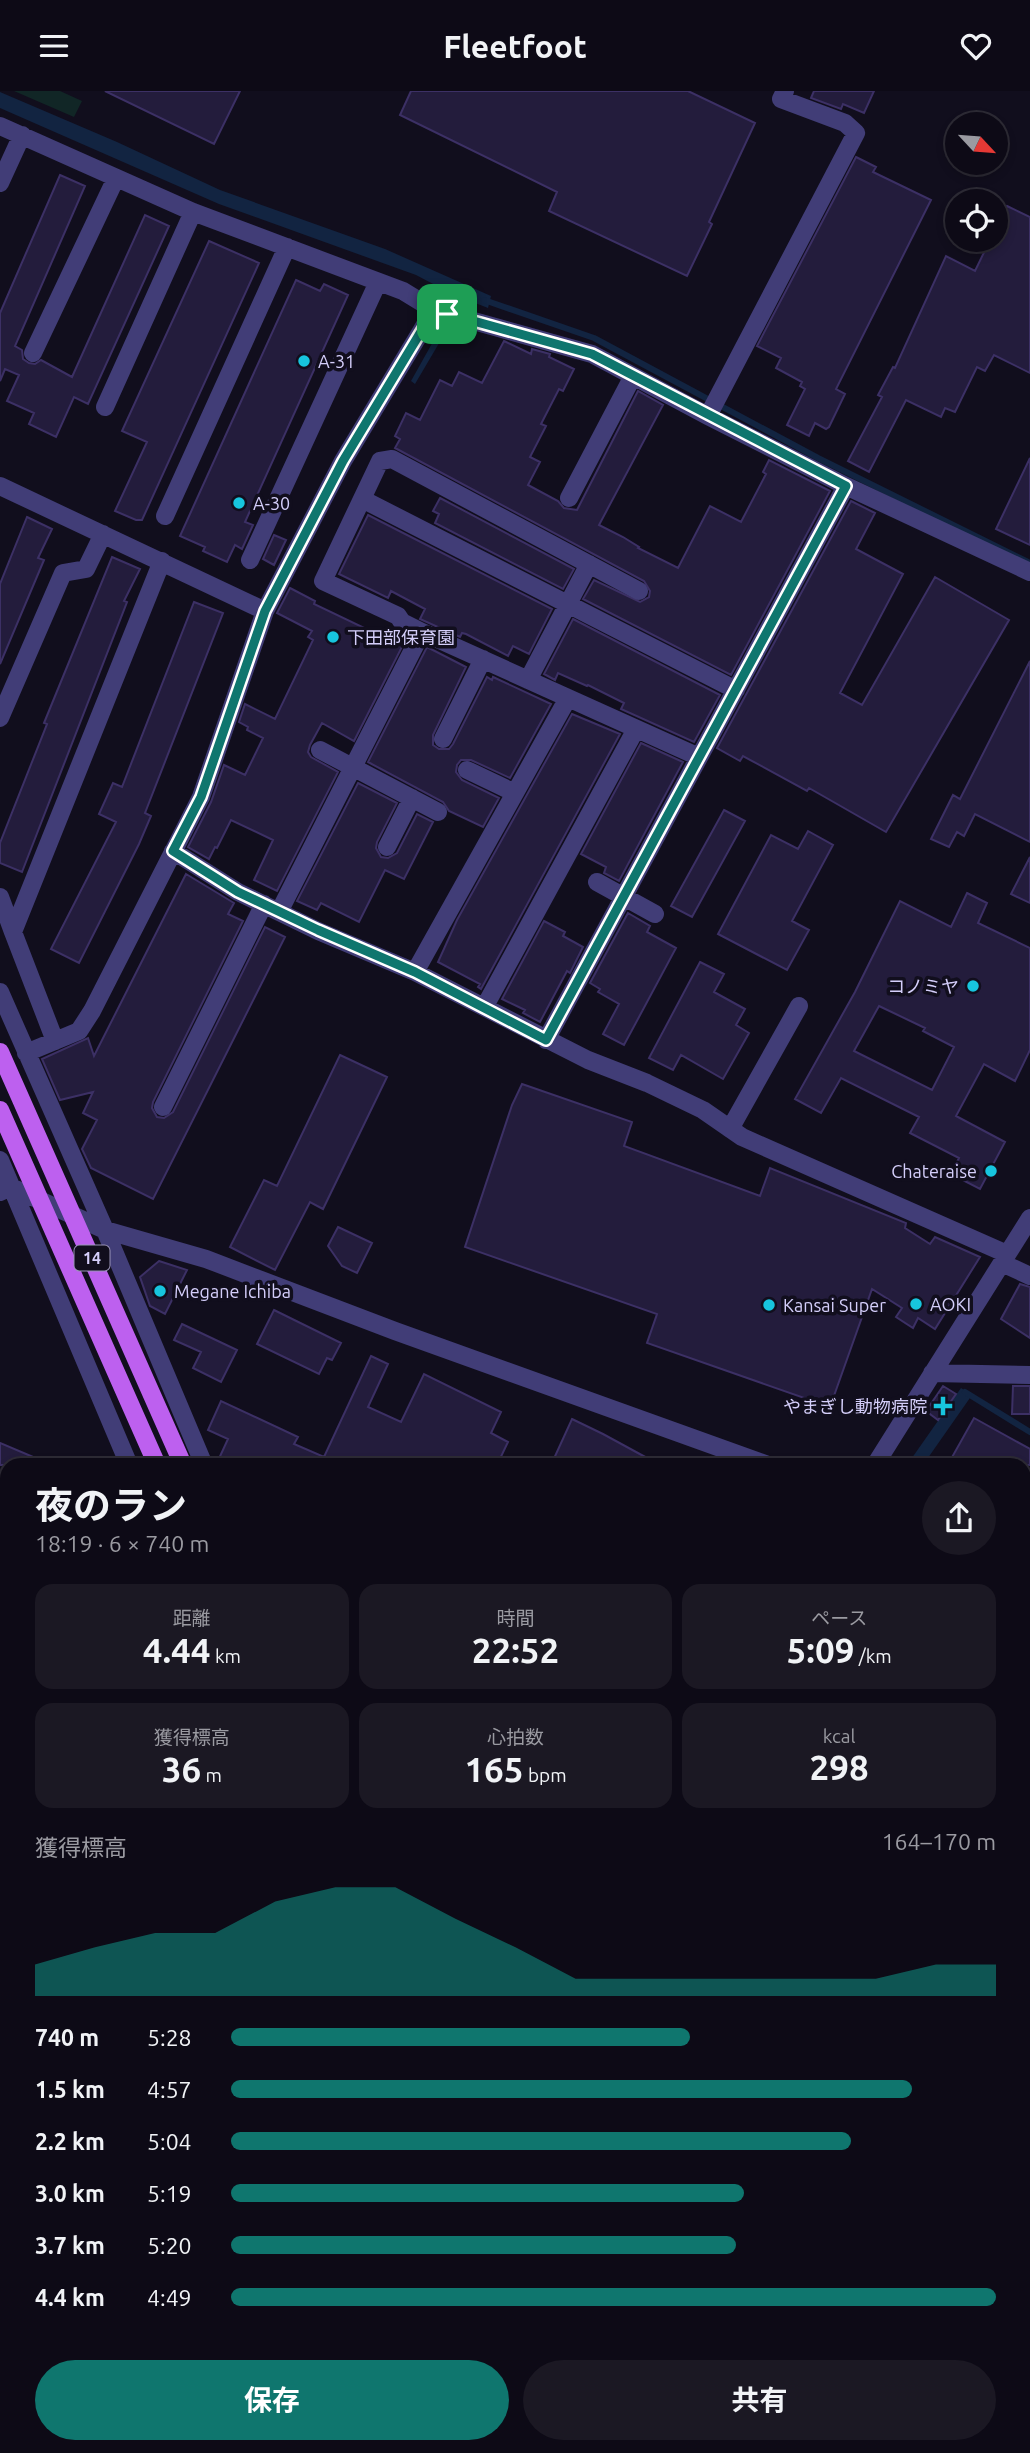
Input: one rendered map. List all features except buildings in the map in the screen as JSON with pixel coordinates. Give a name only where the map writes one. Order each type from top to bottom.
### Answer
[{"type":"main road","name":"14","points":[[0,1052],[180,1458]]},
{"type":"main road","name":"14","points":[[0,1110],[155,1458]]},
{"type":"street","points":[[713,407],[856,133],[845,123],[781,99],[785,91]]},
{"type":"street","points":[[0,126],[193,212],[403,291],[446,314],[592,354],[633,376],[713,407],[846,486],[1030,572]]},
{"type":"street","points":[[0,183],[22,135]]},
{"type":"street","points":[[33,353],[116,178]]},
{"type":"street","points":[[105,407],[193,212]]},
{"type":"street","points":[[165,516],[287,247]]},
{"type":"street","points":[[250,560],[378,282]]},
{"type":"street","points":[[26,1053],[79,1031],[92,1011],[201,797],[265,611],[343,461],[446,314]]},
{"type":"street","points":[[569,498],[633,376]]},
{"type":"street","points":[[639,590],[392,459],[380,461],[323,581],[398,616],[402,622],[422,632],[699,757]]},
{"type":"street","points":[[0,486],[265,611]]},
{"type":"street","points":[[546,1040],[846,486]]},
{"type":"street","points":[[362,499],[736,690]]},
{"type":"street","points":[[0,718],[63,573],[86,569],[103,534]]},
{"type":"street","points":[[13,932],[162,561]]},
{"type":"street","points":[[528,680],[589,564]]},
{"type":"street","points":[[163,1107],[271,908],[353,766],[422,632]]},
{"type":"street","points":[[443,739],[483,659]]},
{"type":"street","points":[[415,972],[568,698]]},
{"type":"street","points":[[485,1006],[636,729]]},
{"type":"street","points":[[320,750],[438,812]]},
{"type":"street","points":[[467,770],[515,793]]},
{"type":"street","points":[[387,847],[412,798]]},
{"type":"street","points":[[173,851],[238,892],[415,972],[588,1060],[647,1083],[703,1111],[742,1137],[1004,1258],[1030,1276]]},
{"type":"street","points":[[597,882],[655,914]]},
{"type":"street","points":[[0,897],[55,1041]]},
{"type":"street","points":[[0,992],[105,1230],[201,1458]]},
{"type":"street","points":[[730,1129],[799,1006]]},
{"type":"street","points":[[0,1160],[6,1190],[126,1458]]},
{"type":"street","points":[[6,1190],[105,1230],[206,1259],[408,1336],[748,1458]]},
{"type":"street","points":[[879,1458],[1030,1218]]},
{"type":"street","points":[[932,1373],[1030,1375]]},
{"type":"green space","points":[[14,91],[60,91],[82,101],[74,117]]},
{"type":"water","points":[[0,92],[220,190],[385,249],[491,296],[488,308],[465,299],[415,384],[411,381],[458,297],[416,275],[219,204],[0,108]]},
{"type":"water","points":[[961,1388],[972,1395],[928,1458],[912,1458]]},
{"type":"waterway","points":[[484,300],[594,338],[818,458],[1028,562]]},
{"type":"waterway","points":[[965,1392],[1030,1432]]},
{"type":"place","name":"A-31","points":[[304,361]]},
{"type":"place","name":"A-30","points":[[239,503]]},
{"type":"place","name":"下田部保育園","points":[[333,637]]},
{"type":"place","name":"コノミヤ","points":[[973,986]]},
{"type":"place","name":"Chateraise","points":[[991,1171]]},
{"type":"place","name":"Megane Ichiba","points":[[160,1291]]},
{"type":"place","name":"AOKI","points":[[916,1304]]},
{"type":"place","name":"Kansai Super","points":[[769,1305]]},
{"type":"place","name":"やまぎし動物病院","points":[[943,1406]]},
{"type":"route","points":[[434,310],[447,314],[592,354],[846,486],[546,1040],[415,972],[238,892],[173,851],[201,797],[265,611],[343,461],[434,310]]}]
